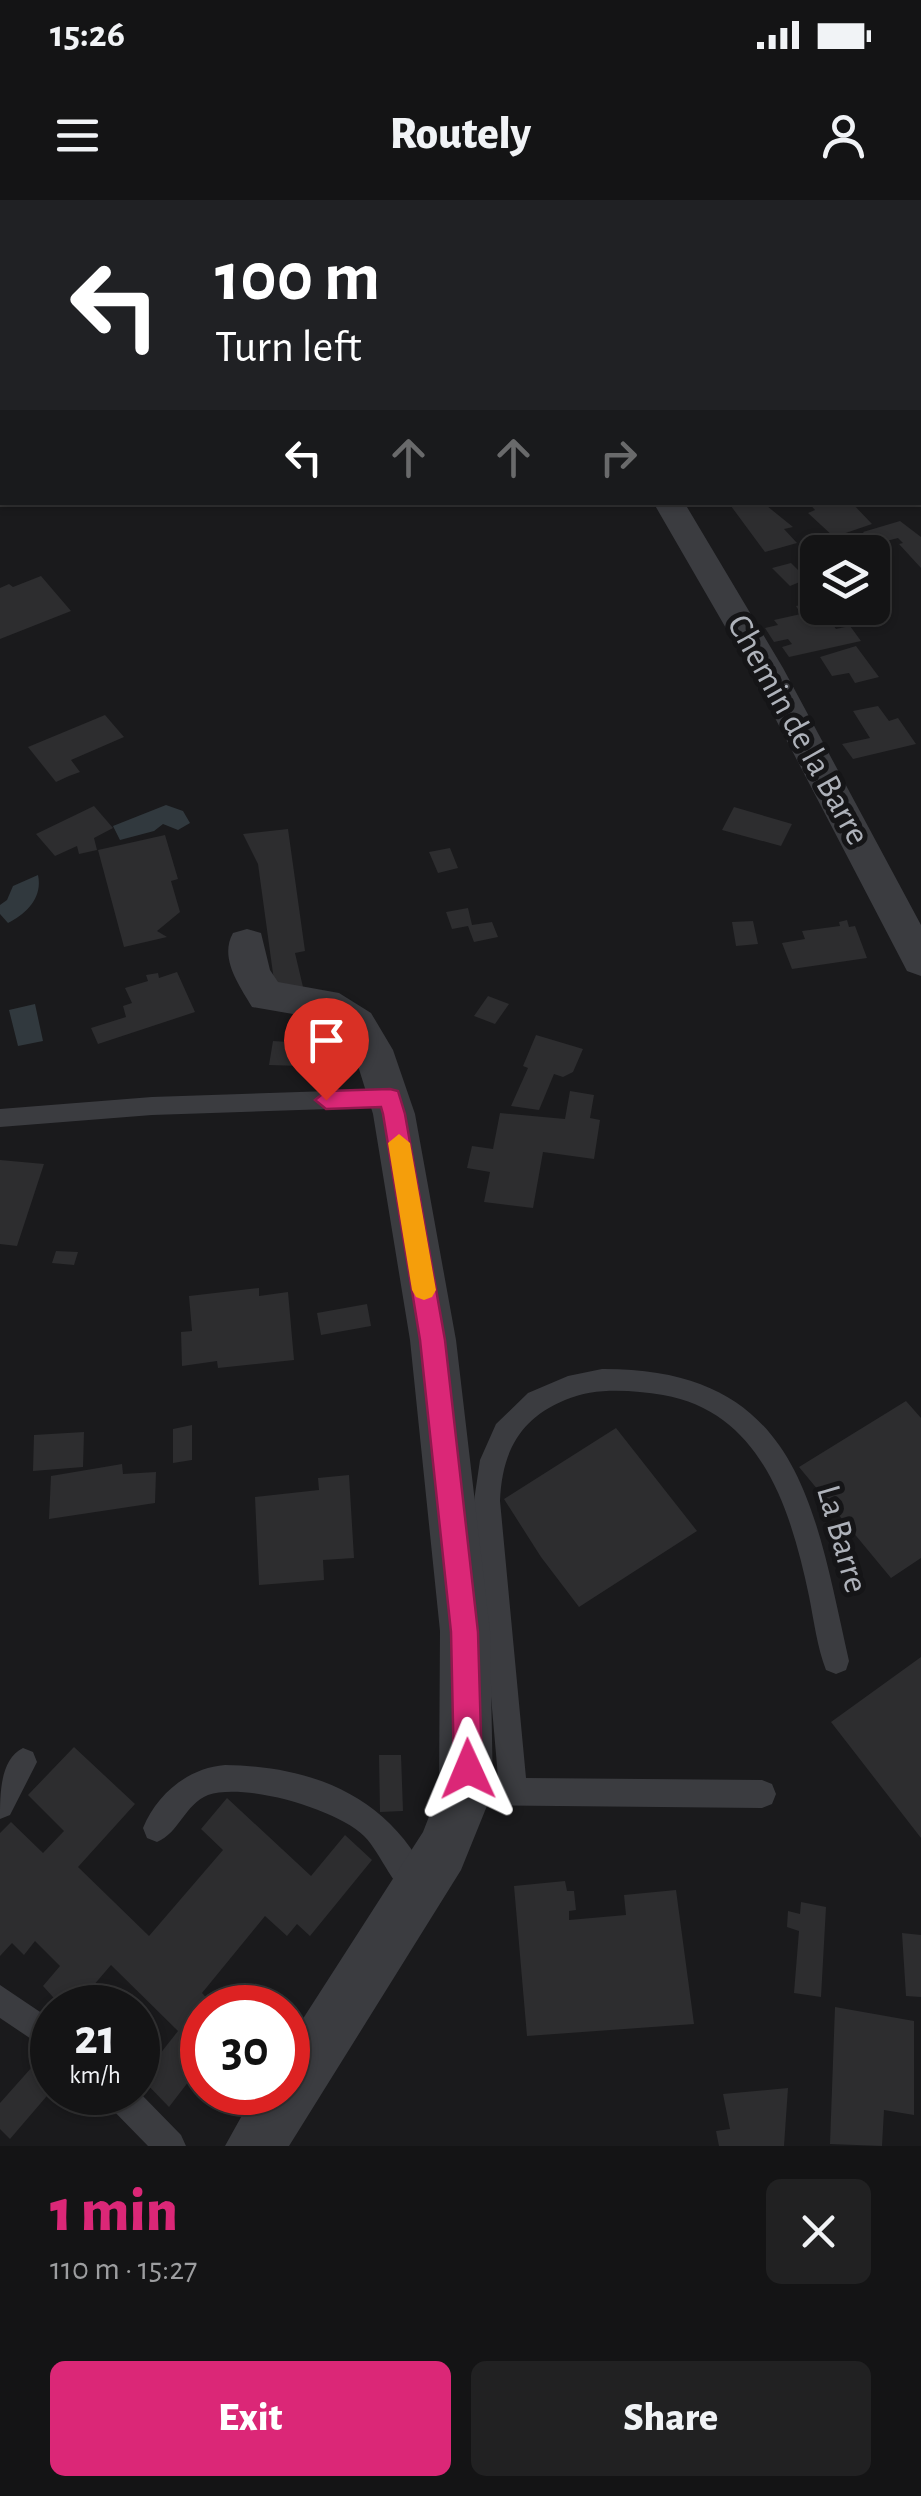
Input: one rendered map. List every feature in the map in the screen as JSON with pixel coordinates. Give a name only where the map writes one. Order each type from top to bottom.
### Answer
[{"type":"street","name":"Chemin de la Barre","points":[[670,505],[766,668],[921,961]]},
{"type":"street","points":[[247,942],[252,972],[266,996],[324,1004],[357,1024],[373,1050],[390,1098],[432,1340],[465,1632],[490,1791],[454,1830],[255,2146]]},
{"type":"lane","points":[[0,1118],[152,1106],[390,1098]]},
{"type":"lane","name":"La Barre","points":[[490,1791],[488,1478],[499,1440],[512,1421],[542,1398],[563,1388],[606,1382],[654,1382],[704,1394],[748,1422],[780,1468],[800,1513],[836,1661]]},
{"type":"lane","points":[[0,1804],[24,1762]]},
{"type":"lane","points":[[157,1828],[196,1786],[215,1779],[236,1779],[330,1796],[352,1806],[384,1833],[419,1890]]},
{"type":"lane","points":[[490,1791],[762,1794]]},
{"type":"lane","points":[[0,2000],[30,2022]]},
{"type":"lane","points":[[140,2115],[170,2146]]},
{"type":"shaded area","points":[[166,805],[183,811],[190,823],[178,830],[163,824],[154,831],[120,840],[113,826]]},
{"type":"shaded area","points":[[38,875],[38,891],[32,904],[8,923],[0,914],[0,905],[13,886]]},
{"type":"shaded area","points":[[35,1004],[43,1041],[18,1046],[9,1010]]},
{"type":"building","points":[[730,505],[769,505],[793,527],[784,529],[797,543],[765,552]]},
{"type":"building","points":[[811,505],[854,505],[872,524],[832,535],[808,513],[815,510]]},
{"type":"building","points":[[900,521],[921,537],[921,568],[898,538],[890,540],[890,535],[863,532]]},
{"type":"building","points":[[791,563],[800,572],[800,582],[790,586],[772,568]]},
{"type":"building","points":[[41,576],[71,611],[0,639],[0,588]]},
{"type":"building","points":[[800,614],[800,625],[833,625],[836,629],[850,626],[861,641],[789,657],[782,647],[792,644],[788,639],[774,642],[765,628],[778,625],[774,620]]},
{"type":"building","points":[[856,646],[879,677],[855,683],[849,673],[832,676],[820,657]]},
{"type":"building","points":[[878,706],[889,721],[898,718],[916,744],[853,759],[842,744],[870,738],[853,711]]},
{"type":"building","points":[[105,715],[124,737],[71,760],[80,772],[56,782],[28,747]]},
{"type":"building","points":[[94,806],[113,828],[94,838],[97,850],[79,854],[77,846],[55,856],[36,834]]},
{"type":"building","points":[[734,807],[792,824],[781,846],[722,830]]},
{"type":"building","points":[[288,829],[305,951],[295,953],[303,987],[275,988],[258,864],[243,834]]},
{"type":"building","points":[[165,835],[178,879],[171,881],[180,912],[157,931],[167,937],[124,947],[98,850]]},
{"type":"building","points":[[450,848],[458,868],[438,873],[429,852]]},
{"type":"building","points":[[468,908],[472,925],[492,922],[498,937],[474,942],[468,926],[452,929],[446,912]]},
{"type":"building","points":[[847,920],[849,927],[855,926],[867,958],[792,969],[782,943],[805,939],[802,931],[840,926],[839,922]]},
{"type":"building","points":[[753,921],[758,944],[736,946],[732,922]]},
{"type":"building","points":[[177,972],[195,1012],[98,1044],[91,1028],[126,1017],[123,1006],[132,1003],[125,988],[148,981],[146,975],[158,973],[159,978]]},
{"type":"building","points":[[488,996],[509,1004],[495,1024],[474,1016]]},
{"type":"building","points":[[536,1035],[583,1049],[573,1072],[563,1077],[554,1074],[539,1110],[511,1106],[528,1068],[523,1066]]},
{"type":"building","points":[[273,1041],[304,1043],[301,1066],[269,1065]]},
{"type":"building","points":[[570,1091],[594,1095],[590,1118],[600,1120],[594,1159],[543,1152],[533,1208],[484,1202],[490,1172],[467,1168],[472,1146],[493,1149],[500,1113],[565,1119]]},
{"type":"building","points":[[0,1160],[44,1164],[17,1246],[0,1244]]},
{"type":"building","points":[[56,1251],[78,1252],[74,1265],[52,1263]]},
{"type":"building","points":[[259,1288],[259,1296],[288,1292],[294,1360],[218,1368],[217,1361],[182,1366],[181,1332],[192,1331],[189,1296]]},
{"type":"building","points":[[367,1304],[371,1326],[321,1335],[317,1313]]},
{"type":"building","points":[[906,1401],[921,1418],[921,1558],[891,1578],[799,1467]]},
{"type":"building","points":[[192,1425],[192,1460],[173,1463],[173,1429]]},
{"type":"building","points":[[616,1428],[697,1531],[579,1607],[504,1499]]},
{"type":"building","points":[[84,1432],[83,1467],[33,1471],[34,1435]]},
{"type":"building","points":[[122,1464],[123,1474],[156,1472],[155,1503],[49,1519],[51,1476]]},
{"type":"building","points":[[349,1475],[354,1558],[323,1560],[324,1580],[259,1585],[255,1497],[319,1490],[318,1478]]},
{"type":"building","points":[[921,1657],[921,1838],[831,1722]]},
{"type":"building","points":[[74,1747],[135,1804],[78,1867],[149,1936],[223,1850],[201,1829],[227,1798],[311,1876],[345,1835],[372,1860],[310,1936],[297,1924],[287,1936],[265,1916],[209,1985],[180,1985],[180,2093],[169,2107],[160,2098],[160,2054],[178,2031],[160,2013],[160,1985],[131,1985],[111,1965],[94,1985],[44,1985],[60,1966],[35,1941],[24,1955],[12,1943],[0,1956],[0,1833],[11,1822],[43,1853],[64,1831],[28,1795]]},
{"type":"building","points":[[379,1755],[401,1755],[403,1811],[380,1812]]},
{"type":"building","points":[[565,1881],[567,1891],[574,1891],[576,1910],[569,1911],[569,1920],[626,1915],[624,1895],[676,1890],[694,2024],[527,2036],[514,1886]]},
{"type":"building","points":[[801,1902],[826,1907],[821,1997],[794,1993],[799,1931],[787,1927],[788,1911],[800,1914]]},
{"type":"building","points":[[902,1933],[921,1935],[921,1997],[906,1996]]},
{"type":"building","points":[[835,2007],[914,2021],[914,2115],[884,2110],[882,2146],[830,2144]]},
{"type":"building","points":[[30,2069],[31,2115],[10,2139],[0,2129],[0,2103]]},
{"type":"building","points":[[788,2088],[784,2146],[719,2146],[716,2131],[730,2129],[723,2094]]},
{"type":"slow traffic","points":[[399,1143],[424,1290]]},
{"type":"route","points":[[326,1100],[390,1098],[394,1114],[432,1340],[465,1632],[468,1769]]}]
